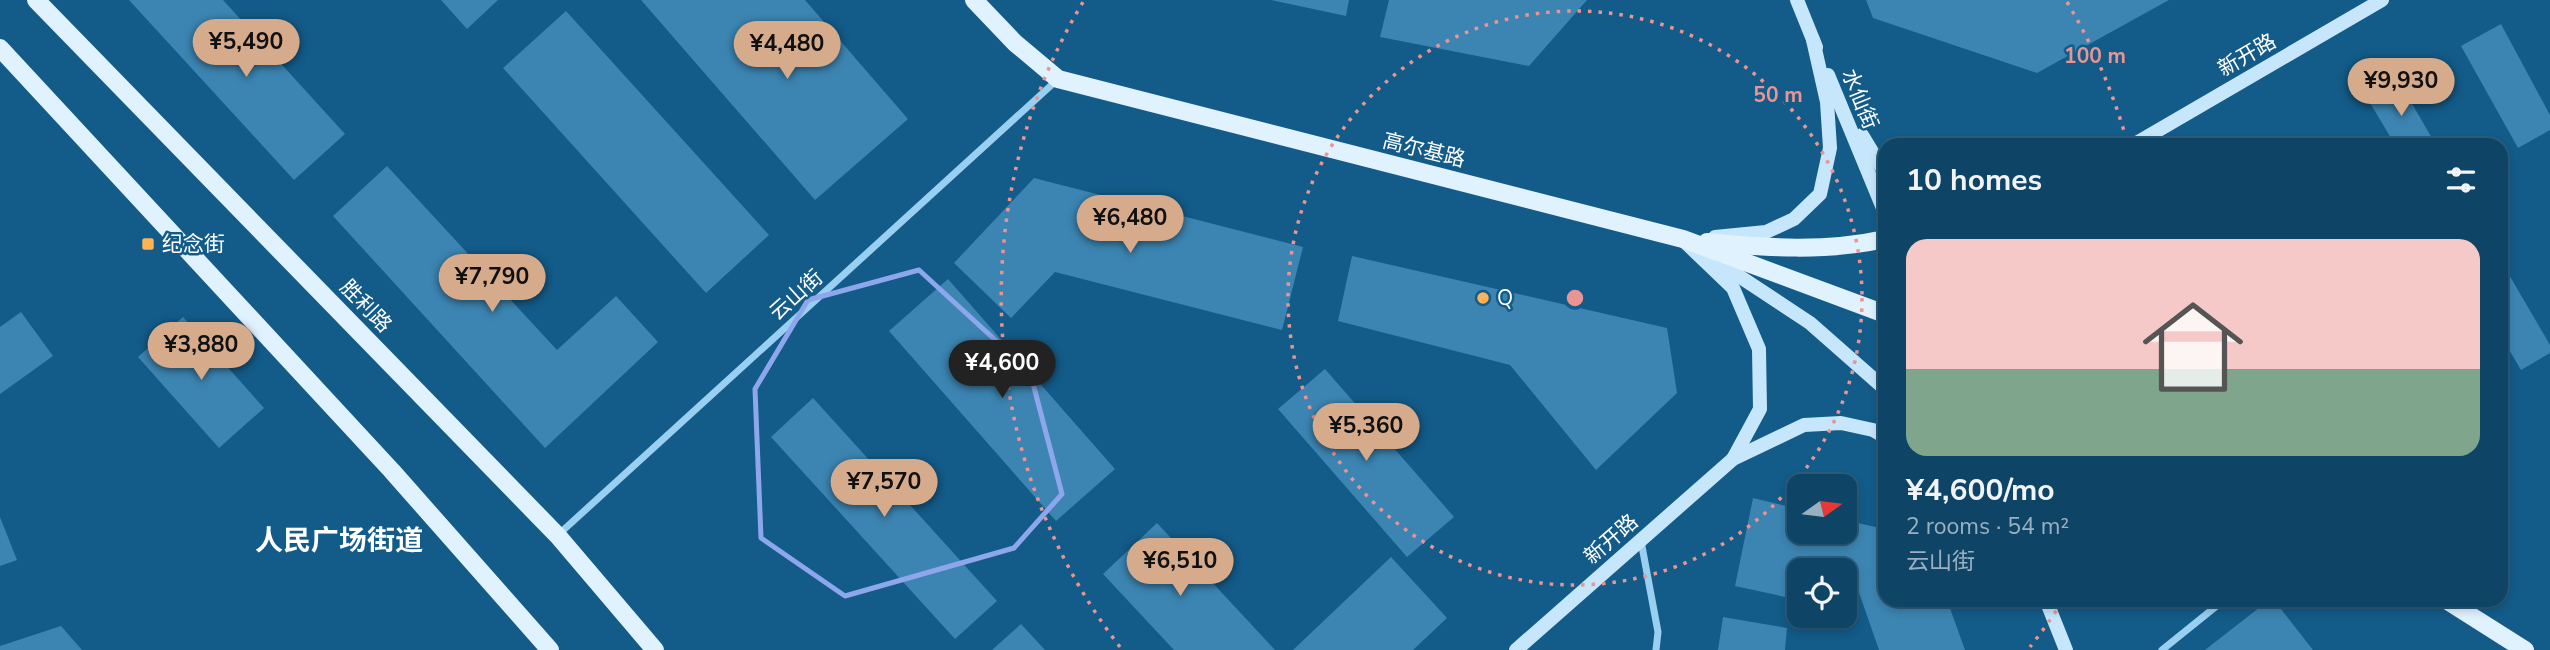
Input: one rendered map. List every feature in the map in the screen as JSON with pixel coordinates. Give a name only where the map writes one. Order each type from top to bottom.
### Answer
[{"type":"main road","name":"胜利路","points":[[36,0],[558,536],[655,650]]},
{"type":"main road","name":"高尔基路","points":[[974,0],[1014,43],[1058,79],[1682,239],[1878,311]]},
{"type":"main road","name":"水仙街","points":[[1797,0],[1878,196]]},
{"type":"main road","name":"新开路","points":[[2145,138],[2382,0]]},
{"type":"main road","points":[[1813,40],[1878,162]]},
{"type":"main road","points":[[1682,239],[1766,232],[1794,219],[1819,194],[1830,148],[1827,102],[1813,40]]},
{"type":"main road","points":[[0,48],[392,471],[550,650]]},
{"type":"main road","points":[[1682,239],[1769,248],[1856,246],[1878,241]]},
{"type":"main road","points":[[1682,239],[1810,323],[1878,383]]},
{"type":"main road","points":[[1682,239],[1733,289],[1759,349],[1760,409],[1733,459]]},
{"type":"main road","points":[[1733,459],[1804,425],[1841,423],[1878,433]]},
{"type":"main road","name":"新开路","points":[[1516,650],[1733,459]]},
{"type":"main road","points":[[2049,607],[2066,650]]},
{"type":"main road","points":[[2457,607],[2525,650]]},
{"type":"street","name":"云山街","points":[[558,536],[1058,79]]},
{"type":"street","points":[[1641,540],[1658,632],[1656,650]]},
{"type":"street","points":[[2162,650],[2215,607]]},
{"type":"highlighted area","points":[[919,270],[1030,372],[1062,494],[1014,548],[845,596],[761,538],[755,389],[808,300]]},
{"type":"building","points":[[129,0],[223,0],[345,134],[294,180]]},
{"type":"building","points":[[441,0],[498,0],[467,29]]},
{"type":"building","points":[[641,0],[805,0],[908,119],[815,200]]},
{"type":"building","points":[[1271,0],[1349,0],[1346,16]]},
{"type":"building","points":[[1389,0],[1587,0],[1529,66],[1380,37]]},
{"type":"building","points":[[1866,0],[2169,0],[2037,73],[1873,18]]},
{"type":"building","points":[[566,11],[769,235],[706,293],[503,68]]},
{"type":"building","points":[[2501,24],[2550,115],[2550,130],[2518,148],[2461,46]]},
{"type":"building","points":[[2400,83],[2432,138],[2391,138],[2369,101]]},
{"type":"building","points":[[387,166],[557,350],[616,296],[658,342],[545,448],[333,216]]},
{"type":"building","points":[[1034,178],[1303,247],[1282,330],[1055,272],[1011,318],[954,263]]},
{"type":"building","points":[[1352,256],[1667,328],[1677,393],[1596,470],[1510,365],[1338,321]]},
{"type":"building","points":[[2508,273],[2550,345],[2550,353],[2521,370],[2508,348]]},
{"type":"building","points":[[948,279],[1115,469],[1056,521],[889,331]]},
{"type":"building","points":[[21,312],[53,356],[0,394],[0,327]]},
{"type":"building","points":[[183,317],[264,408],[219,448],[138,357]]},
{"type":"building","points":[[1325,369],[1454,517],[1407,557],[1278,409]]},
{"type":"building","points":[[813,398],[997,601],[955,639],[771,437]]},
{"type":"building","points":[[1753,498],[1787,506],[1787,544],[1857,544],[1857,523],[1878,527],[1878,607],[1950,607],[1965,650],[1879,650],[1857,587],[1857,558],[1787,558],[1787,597],[1735,586]]},
{"type":"building","points":[[0,517],[17,560],[0,566]]},
{"type":"building","points":[[1157,523],[1275,650],[1174,650],[1103,574]]},
{"type":"building","points":[[1391,557],[1447,618],[1413,650],[1293,650]]},
{"type":"building","points":[[2260,607],[2279,607],[2313,650],[2205,650]]},
{"type":"building","points":[[1723,617],[1787,628],[1785,650],[1718,650]]},
{"type":"building","points":[[1021,624],[1045,650],[992,650]]},
{"type":"building","points":[[61,626],[82,650],[0,650],[0,646]]},
{"type":"place","name":"纪念街","points":[[148,244]]},
{"type":"place","name":"Q","points":[[1483,298]]},
{"type":"district","name":"人民广场街道","points":[[339,541]]}]
